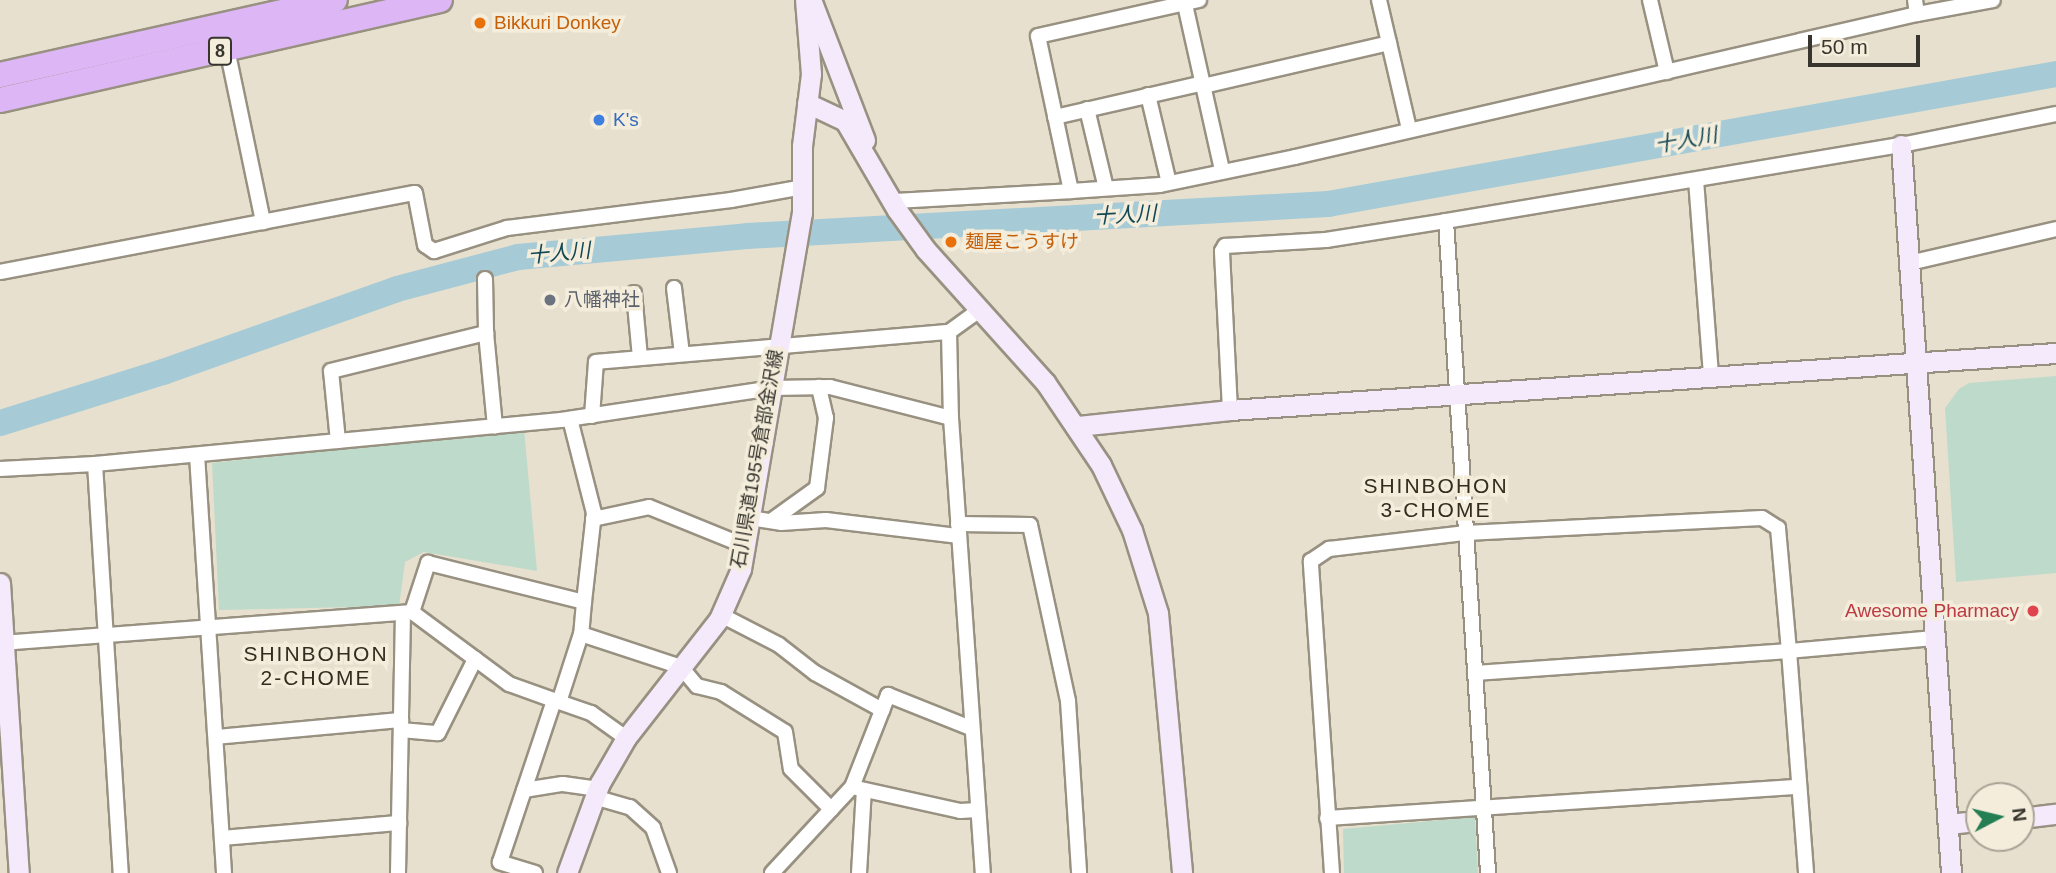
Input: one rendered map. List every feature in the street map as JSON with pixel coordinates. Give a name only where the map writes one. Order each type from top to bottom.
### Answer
[{"type":"highway","name":"8","points":[[0,75],[335,0]]},
{"type":"highway","name":"8","points":[[0,100],[440,0]]},
{"type":"street","points":[[0,272],[415,193],[425,244],[434,251],[507,229],[730,200],[803,187],[802,146],[811,75],[805,0]]},
{"type":"street","points":[[811,0],[860,122],[870,158]]},
{"type":"street","points":[[1379,0],[1409,129]]},
{"type":"street","points":[[1650,0],[1667,72]]},
{"type":"street","points":[[895,206],[1169,183],[1667,72],[1916,7],[1993,0]]},
{"type":"street","points":[[1071,191],[1038,36],[1189,1],[1203,84],[1222,170]]},
{"type":"street","points":[[1055,117],[1389,43]]},
{"type":"street","points":[[227,49],[263,222]]},
{"type":"street","points":[[1148,95],[1169,183]]},
{"type":"street","points":[[807,103],[845,121],[870,158],[895,206],[926,250],[978,311],[1045,382],[1078,426],[1132,530],[1158,613],[1182,873]]},
{"type":"street","points":[[1087,110],[1106,188]]},
{"type":"street","points":[[1230,410],[1222,251],[1225,246],[1326,240],[1446,221],[1901,145],[2056,114]]},
{"type":"street","points":[[1901,145],[1951,873]]},
{"type":"street","points":[[1696,180],[1711,377]]},
{"type":"street","name":"石川県道195号倉部金沢線","points":[[567,873],[595,793],[626,738],[721,615],[741,569],[777,345],[796,251],[803,187]]},
{"type":"street","points":[[1446,221],[1488,873]]},
{"type":"street","points":[[1909,263],[2056,229]]},
{"type":"street","points":[[485,279],[486,333],[495,427]]},
{"type":"street","points":[[674,288],[682,354]]},
{"type":"street","points":[[634,293],[639,358]]},
{"type":"street","points":[[592,416],[596,362],[949,332],[978,311]]},
{"type":"street","points":[[949,332],[958,530],[983,873]]},
{"type":"street","points":[[338,441],[331,370],[486,333]]},
{"type":"street","points":[[1078,426],[1230,410],[1916,365],[2056,353]]},
{"type":"street","points":[[771,521],[817,488],[826,418],[819,387]]},
{"type":"street","points":[[0,469],[95,464],[495,427],[592,416],[772,388],[830,387],[951,418]]},
{"type":"street","points":[[536,873],[500,862],[581,634],[593,519],[570,419]]},
{"type":"street","points":[[197,455],[224,873]]},
{"type":"street","points":[[95,464],[121,873]]},
{"type":"street","points":[[593,519],[649,507],[745,546]]},
{"type":"street","points":[[750,518],[771,521],[827,520],[958,530],[1030,525],[1068,701],[1079,873]]},
{"type":"street","points":[[1332,873],[1311,561],[1329,549],[1466,533],[1762,518],[1778,528],[1806,873]]},
{"type":"street","points":[[398,873],[401,725],[407,612],[428,563],[584,602]]},
{"type":"street","points":[[0,583],[19,873]]},
{"type":"street","points":[[2,642],[407,612],[509,684],[592,713],[626,738]]},
{"type":"street","points":[[721,615],[779,645],[815,673],[882,710]]},
{"type":"street","points":[[581,634],[681,667],[696,686],[721,692],[785,732],[791,769],[831,809]]},
{"type":"street","points":[[1475,673],[1935,638]]},
{"type":"street","points":[[216,737],[401,725],[438,733],[475,659]]},
{"type":"street","points":[[859,873],[858,789],[888,695],[971,727]]},
{"type":"street","points":[[524,790],[563,784],[630,807],[653,828],[669,873]]},
{"type":"street","points":[[1327,818],[1799,787]]},
{"type":"street","points":[[772,873],[831,809],[858,789],[960,811],[978,810]]},
{"type":"street","points":[[2035,816],[2056,814]]},
{"type":"street","points":[[1948,824],[1965,822]]},
{"type":"street","points":[[223,838],[399,823]]},
{"type":"green space","points":[[2056,376],[2056,573],[1956,582],[1945,408],[1959,389],[1969,383]]},
{"type":"green space","points":[[524,429],[537,571],[424,552],[405,562],[399,606],[219,610],[212,463]]},
{"type":"green space","points":[[1475,817],[1478,873],[1344,873],[1343,829]]},
{"type":"waterway","name":"十人川","points":[[0,423],[163,372],[397,289],[518,257],[747,236],[1328,204],[2056,74]]},
{"type":"place","name":"Bikkuri Donkey","points":[[480,23]]},
{"type":"place","name":"K's","points":[[599,120]]},
{"type":"place","name":"麺屋こうすけ","points":[[951,242]]},
{"type":"place","name":"八幡神社","points":[[550,300]]},
{"type":"place","name":"Awesome Pharmacy","points":[[2033,611]]},
{"type":"district","name":"SHINBOHON 3-CHOME","points":[[1436,498]]},
{"type":"district","name":"SHINBOHON 2-CHOME","points":[[316,666]]}]
